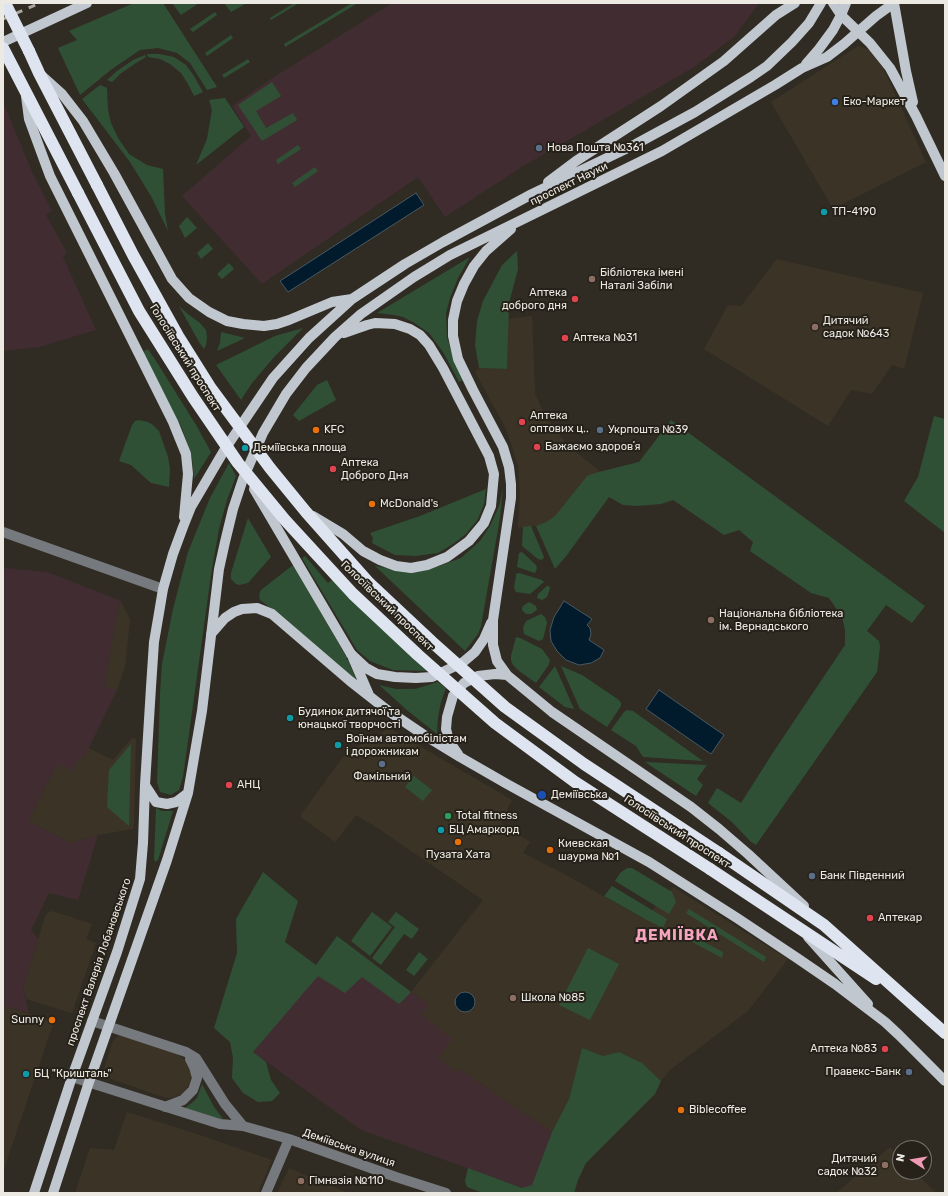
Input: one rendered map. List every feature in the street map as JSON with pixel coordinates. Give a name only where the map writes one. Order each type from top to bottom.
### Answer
[{"type":"highway","name":"Голосіївський проспект","points":[[5,3],[39,73],[133,255],[178,336],[206,381],[270,468],[306,512],[369,583],[505,708],[584,764],[719,853],[824,925],[945,1032]]},
{"type":"highway","name":"Голосіївський проспект","points":[[3,48],[140,311],[193,397],[238,463],[285,520],[352,594],[494,723],[574,782],[800,928],[918,1008]]},
{"type":"main road","points":[[3,42],[87,3]]},
{"type":"main road","name":"проспект Науки","points":[[532,194],[576,161],[662,106],[724,61],[776,15],[795,3]]},
{"type":"main road","name":"проспект Науки","points":[[352,299],[405,264],[532,194],[636,144],[695,112],[751,77],[767,66],[792,42],[809,23],[822,3]]},
{"type":"main road","points":[[833,3],[841,15],[858,31],[890,68],[916,116],[945,176]]},
{"type":"main road","points":[[802,68],[833,30],[846,3]]},
{"type":"main road","points":[[894,3],[916,116]]},
{"type":"main road","name":"проспект Науки","points":[[335,337],[361,314],[414,277],[450,255],[662,151],[802,68],[827,56],[894,3]]},
{"type":"main road","points":[[39,73],[62,94],[83,122],[114,173],[172,279],[189,298],[209,312],[227,321],[264,326],[289,320],[332,302],[352,299]]},
{"type":"main road","points":[[26,92],[29,119],[50,176],[173,422],[186,454],[188,474],[183,527]]},
{"type":"main road","points":[[522,220],[486,252],[474,266],[457,301],[453,320],[453,336],[458,358],[503,447],[509,467],[511,498],[493,620],[493,646],[497,661],[507,676],[552,712],[691,807],[719,829],[824,925]]},
{"type":"main road","points":[[163,589],[173,554],[191,507],[225,448],[273,378],[309,338],[352,299]]},
{"type":"main road","points":[[53,1193],[108,1026],[167,860],[188,793],[202,712],[218,577],[233,508],[243,479],[263,433],[286,394],[306,368],[335,337],[353,329],[375,323],[395,324],[405,327],[420,335],[429,345],[443,368],[489,456],[494,474],[491,506],[484,523],[469,541],[447,557],[427,565],[411,568],[396,566],[363,551],[343,534],[306,512]]},
{"type":"main road","points":[[238,463],[277,526],[351,654],[370,697]]},
{"type":"main road","name":"проспект Валерія Лобановського","points":[[34,1193],[72,1077],[117,952],[140,879],[143,843],[144,785],[154,642],[163,589]]},
{"type":"main road","points":[[212,634],[225,618],[242,609],[257,608],[272,614],[370,697],[424,735],[460,757],[649,862],[797,958],[835,984],[885,1022]]},
{"type":"main road","points":[[351,654],[366,668],[377,674],[394,677],[432,677],[462,663],[475,652],[484,639],[493,620]]},
{"type":"main road","points":[[460,757],[448,741],[446,730],[447,717],[453,696],[464,683],[478,676],[496,674],[507,676]]},
{"type":"main road","points":[[144,785],[156,802],[167,804],[176,802],[188,793]]},
{"type":"main road","points":[[800,928],[885,1022],[945,1082]]},
{"type":"street","points":[[3,532],[163,589]]},
{"type":"street","points":[[92,1021],[186,1052],[196,1058],[225,1104],[243,1126]]},
{"type":"street","points":[[165,1106],[183,1100],[193,1090],[197,1078],[194,1066],[186,1052]]},
{"type":"street","name":"Деміївська вулиця","points":[[72,1077],[220,1124],[243,1126],[289,1139],[446,1193]]},
{"type":"street","points":[[266,1193],[289,1139]]},
{"type":"shaded area","points":[[392,3],[759,3],[734,37],[694,67],[520,168],[445,217],[418,177],[262,284],[182,196],[251,136],[232,106],[274,77]]},
{"type":"shaded area","points":[[858,46],[870,50],[883,68],[926,162],[833,209],[771,102]]},
{"type":"shaded area","points":[[3,102],[33,174],[52,211],[46,215],[67,253],[63,257],[96,330],[39,347],[3,351]]},
{"type":"shaded area","name":"Дитячий садок №643","points":[[777,259],[923,293],[904,369],[892,365],[872,394],[851,390],[828,426],[704,349],[728,305],[741,306]]},
{"type":"shaded area","points":[[532,316],[535,393],[545,416],[568,446],[600,472],[587,476],[555,516],[536,526],[518,528],[520,494],[518,466],[506,429],[475,372],[479,368],[507,369],[508,319]]},
{"type":"shaded area","points":[[3,568],[47,572],[121,601],[117,612],[104,688],[117,690],[84,758],[80,757],[72,771],[57,764],[28,821],[71,843],[98,835],[78,900],[49,893],[31,930],[38,939],[23,988],[29,1013],[3,1006]]},
{"type":"shaded area","points":[[121,601],[130,620],[125,667],[117,690],[104,688],[117,612]]},
{"type":"shaded area","points":[[389,728],[512,800],[501,823],[530,842],[523,853],[566,875],[644,919],[673,887],[788,959],[748,1011],[670,1070],[661,1081],[642,1063],[619,1052],[603,1056],[582,1048],[569,1099],[552,1132],[459,1069],[456,1072],[437,1058],[451,1039],[421,1014],[428,1005],[411,992],[483,900],[356,815],[335,842],[300,816],[346,753]]},
{"type":"shaded area","points":[[132,738],[136,739],[133,829],[98,835],[71,843],[28,821],[57,764],[80,756],[84,758],[88,748],[113,760]]},
{"type":"shaded area","points":[[52,911],[92,924],[86,939],[96,943],[72,1013],[26,999],[23,988],[46,914]]},
{"type":"shaded area","points":[[338,942],[429,1005],[421,1014],[452,1039],[438,1058],[456,1072],[459,1069],[552,1132],[532,1185],[523,1188],[361,1130],[253,1052]]},
{"type":"shaded area","points":[[3,1006],[54,1021],[3,1172]]},
{"type":"shaded area","points":[[123,1035],[175,1053],[187,1061],[191,1075],[190,1082],[186,1089],[181,1094],[166,1098],[105,1077],[103,1075],[103,1071],[113,1041],[118,1036]]},
{"type":"shaded area","points":[[127,1112],[272,1160],[258,1193],[75,1193],[90,1148],[114,1150]]},
{"type":"shaded area","name":"Дитячий садок №32","points":[[890,1147],[892,1149],[892,1180],[923,1180],[936,1193],[836,1193]]},
{"type":"shaded area","name":"Гімназія №110","points":[[289,1168],[348,1193],[277,1193]]},
{"type":"green space","points":[[134,3],[163,3],[217,87],[207,90],[190,63],[177,53],[158,48],[140,50],[112,69],[80,95],[58,48],[77,40],[69,31]]},
{"type":"green space","points":[[172,3],[199,3],[181,15]]},
{"type":"green space","points":[[224,3],[247,3],[231,12]]},
{"type":"green space","points":[[294,3],[299,3],[271,20],[270,18]]},
{"type":"green space","points":[[352,3],[358,3],[285,47],[284,44]]},
{"type":"green space","points":[[215,12],[217,15],[193,32],[190,29]]},
{"type":"green space","points":[[231,35],[233,38],[207,56],[205,53]]},
{"type":"green space","points":[[147,54],[159,54],[174,57],[186,65],[203,92],[194,96],[181,73],[170,64],[160,59],[148,57]]},
{"type":"green space","points":[[145,55],[146,57],[120,74],[112,82],[107,80],[133,60]]},
{"type":"green space","points":[[248,59],[250,62],[224,78],[222,75]]},
{"type":"green space","points":[[272,82],[281,96],[256,111],[266,128],[293,113],[297,120],[262,141],[238,105]]},
{"type":"green space","points":[[100,85],[107,88],[108,110],[111,123],[118,138],[129,154],[147,165],[163,169],[165,214],[168,231],[151,196],[130,162],[82,99]]},
{"type":"green space","points":[[225,98],[244,127],[196,165],[207,139],[212,110],[209,100]]},
{"type":"green space","points":[[298,145],[301,149],[278,164],[276,160]]},
{"type":"green space","points":[[315,167],[318,171],[295,187],[292,183]]},
{"type":"green space","points":[[187,217],[197,228],[185,238],[179,226]]},
{"type":"green space","points":[[208,243],[213,249],[201,259],[197,253]]},
{"type":"green space","points":[[517,251],[518,269],[509,303],[507,369],[479,368],[475,345],[477,321],[483,301],[502,265]]},
{"type":"green space","points":[[470,257],[458,278],[446,313],[447,338],[456,365],[463,380],[459,382],[443,352],[429,333],[403,317],[377,313]]},
{"type":"green space","points":[[229,263],[234,269],[222,279],[217,274]]},
{"type":"green space","points":[[179,306],[200,323],[206,330],[207,338],[204,349],[199,342]]},
{"type":"green space","points":[[303,328],[275,356],[252,383],[241,400],[216,365],[275,336]]},
{"type":"green space","points":[[221,332],[245,338],[217,351],[220,343]]},
{"type":"green space","points":[[148,349],[196,425],[211,452],[194,479],[192,458],[182,428],[141,353]]},
{"type":"green space","points":[[327,380],[336,400],[299,421],[293,415],[317,385]]},
{"type":"green space","points":[[934,416],[945,419],[945,533],[904,501],[918,477]]},
{"type":"green space","points":[[139,420],[148,422],[159,431],[168,457],[170,469],[169,487],[151,483],[131,465],[119,461],[132,425],[135,421]]},
{"type":"green space","points":[[671,420],[925,606],[912,623],[886,605],[867,631],[879,641],[880,647],[877,672],[756,845],[751,842],[732,822],[708,803],[717,788],[741,803],[845,645],[845,630],[842,617],[829,598],[811,593],[750,551],[753,542],[739,530],[724,535],[673,500],[661,504],[637,506],[623,505],[609,497],[567,555],[555,569],[536,526],[555,516],[587,476],[639,462]]},
{"type":"green space","points":[[229,463],[236,476],[227,500],[219,529],[211,575],[183,777],[179,790],[171,795],[160,792],[157,782],[162,664],[173,609],[188,552],[210,498]]},
{"type":"green space","points":[[486,489],[484,504],[478,519],[466,534],[438,553],[415,556],[395,555],[372,543],[373,538],[370,533],[420,516]]},
{"type":"green space","points":[[503,489],[500,518],[481,626],[478,634],[465,651],[375,566],[406,571],[420,571],[461,558],[480,541],[490,526],[499,506]]},
{"type":"green space","points":[[248,518],[271,557],[248,583],[239,585],[231,579],[231,573]]},
{"type":"green space","points":[[531,526],[544,557],[542,560],[538,559],[522,546],[523,527]]},
{"type":"green space","points":[[522,552],[536,565],[537,568],[535,573],[517,567],[519,553]]},
{"type":"green space","points":[[305,556],[328,583],[334,578],[360,606],[427,671],[393,670],[370,661],[357,650],[302,558]]},
{"type":"green space","points":[[293,565],[346,656],[357,681],[284,618],[260,600],[259,595],[261,590]]},
{"type":"green space","points":[[519,573],[542,580],[544,582],[530,594],[516,592],[514,588],[516,574]]},
{"type":"green space","points":[[547,586],[550,588],[547,597],[542,600],[537,598],[538,594]]},
{"type":"green space","points":[[529,602],[536,606],[537,610],[531,614],[526,614],[522,608]]},
{"type":"green space","points":[[541,614],[545,617],[547,623],[543,639],[539,641],[524,634],[523,628],[526,621]]},
{"type":"green space","points":[[516,637],[542,649],[550,660],[548,666],[536,683],[513,665],[511,656]]},
{"type":"green space","points":[[555,666],[574,709],[565,707],[539,687]]},
{"type":"green space","points":[[561,666],[582,675],[619,700],[621,706],[607,727],[580,709]]},
{"type":"green space","points":[[438,682],[446,688],[438,717],[437,734],[379,685],[396,689],[415,689]]},
{"type":"green space","points":[[627,710],[633,711],[703,761],[643,757],[636,746],[611,730]]},
{"type":"green space","points":[[131,744],[129,826],[107,807],[109,770]]},
{"type":"green space","points":[[645,762],[707,765],[697,779],[703,785],[696,796]]},
{"type":"green space","points":[[414,776],[432,790],[423,801],[405,787]]},
{"type":"green space","points":[[156,808],[162,811],[173,811],[158,860],[155,862],[154,859]]},
{"type":"green space","points":[[627,868],[632,868],[672,892],[676,902],[669,914],[615,881],[620,873]]},
{"type":"green space","points":[[263,872],[298,901],[285,942],[316,965],[337,936],[411,992],[399,1004],[362,977],[345,993],[318,976],[253,1052],[266,1062],[271,1080],[280,1093],[272,1101],[258,1102],[243,1093],[232,1078],[233,1058],[230,1042],[214,1028],[237,953],[236,919]]},
{"type":"green space","points":[[612,886],[667,919],[663,928],[604,896]]},
{"type":"green space","points":[[689,909],[766,957],[764,962],[686,913]]},
{"type":"green space","points":[[372,912],[392,927],[370,956],[351,941]]},
{"type":"green space","points":[[396,912],[419,929],[412,939],[404,934],[381,965],[372,958],[395,927],[388,922]]},
{"type":"green space","points":[[683,931],[723,952],[722,958],[681,936]]},
{"type":"green space","points":[[588,948],[619,964],[590,1020],[559,1005]]},
{"type":"green space","points":[[419,952],[428,959],[414,976],[406,970]]},
{"type":"green space","points":[[582,1048],[603,1056],[619,1052],[642,1063],[661,1081],[655,1094],[586,1163],[574,1193],[483,1193],[467,1187],[465,1181],[468,1168],[522,1188],[532,1185],[552,1132],[569,1099]]},
{"type":"green space","points":[[202,1084],[214,1107],[224,1120],[185,1108],[197,1098]]},
{"type":"water","points":[[416,193],[424,205],[288,292],[280,281]]},
{"type":"water","points":[[564,601],[592,619],[587,625],[590,628],[591,634],[589,640],[604,650],[600,658],[591,663],[579,665],[566,660],[557,651],[551,641],[550,630],[554,617]]},
{"type":"water","points":[[659,690],[724,735],[711,754],[646,709]]},
{"type":"water","points":[[465,992],[472,995],[475,1002],[472,1009],[465,1012],[458,1009],[455,1002],[458,995]]},
{"type":"railway","points":[[3,8],[15,3]]},
{"type":"railway","points":[[3,19],[40,3]]},
{"type":"place","name":"Еко-Маркет","points":[[835,102]]},
{"type":"place","name":"Нова Пошта №361","points":[[539,148]]},
{"type":"place","name":"ТП-4190","points":[[824,212]]},
{"type":"place","name":"Бібліотека імені Наталі Забіли","points":[[592,279]]},
{"type":"place","name":"Аптека доброго дня","points":[[575,299]]},
{"type":"place","name":"Дитячий садок №643","points":[[815,327]]},
{"type":"place","name":"Аптека №31","points":[[565,338]]},
{"type":"place","name":"Аптека оптових ц‥","points":[[522,422]]},
{"type":"place","name":"KFC","points":[[316,430]]},
{"type":"place","name":"Укрпошта №39","points":[[600,430]]},
{"type":"place","name":"Бажаємо здоровʼя","points":[[537,447]]},
{"type":"place","name":"Деміївська площа","points":[[245,448]]},
{"type":"place","name":"Аптека Доброго Дня","points":[[333,469]]},
{"type":"place","name":"McDonald's","points":[[372,504]]},
{"type":"place","name":"Національна бібліотека ім. Вернадського","points":[[711,620]]},
{"type":"place","name":"Будинок дитячої та юнацької творчості","points":[[290,718]]},
{"type":"place","name":"Воїнам автомобілістам і дорожникам","points":[[338,745]]},
{"type":"place","name":"Фамільний","points":[[382,764]]},
{"type":"place","name":"АНЦ","points":[[229,785]]},
{"type":"place","name":"Деміївська","points":[[542,795]]},
{"type":"place","name":"Total fitness","points":[[448,816]]},
{"type":"place","name":"БЦ Амаркорд","points":[[441,830]]},
{"type":"place","name":"Пузата Хата","points":[[458,842]]},
{"type":"place","name":"Киевская шаурма №1","points":[[550,850]]},
{"type":"place","name":"Банк Південний","points":[[812,876]]},
{"type":"place","name":"Аптекар","points":[[870,918]]},
{"type":"place","name":"Школа №85","points":[[513,998]]},
{"type":"place","name":"Sunny","points":[[52,1020]]},
{"type":"place","name":"Аптека №83","points":[[885,1049]]},
{"type":"place","name":"Правекс-Банк","points":[[909,1072]]},
{"type":"place","name":"БЦ \"Кришталь\"","points":[[26,1074]]},
{"type":"place","name":"Biblecoffee","points":[[681,1110]]},
{"type":"place","name":"Дитячий садок №32","points":[[885,1165]]},
{"type":"place","name":"Гімназія №110","points":[[301,1181]]},
{"type":"district","name":"ДЕМІЇВКА","points":[[677,936]]}]
